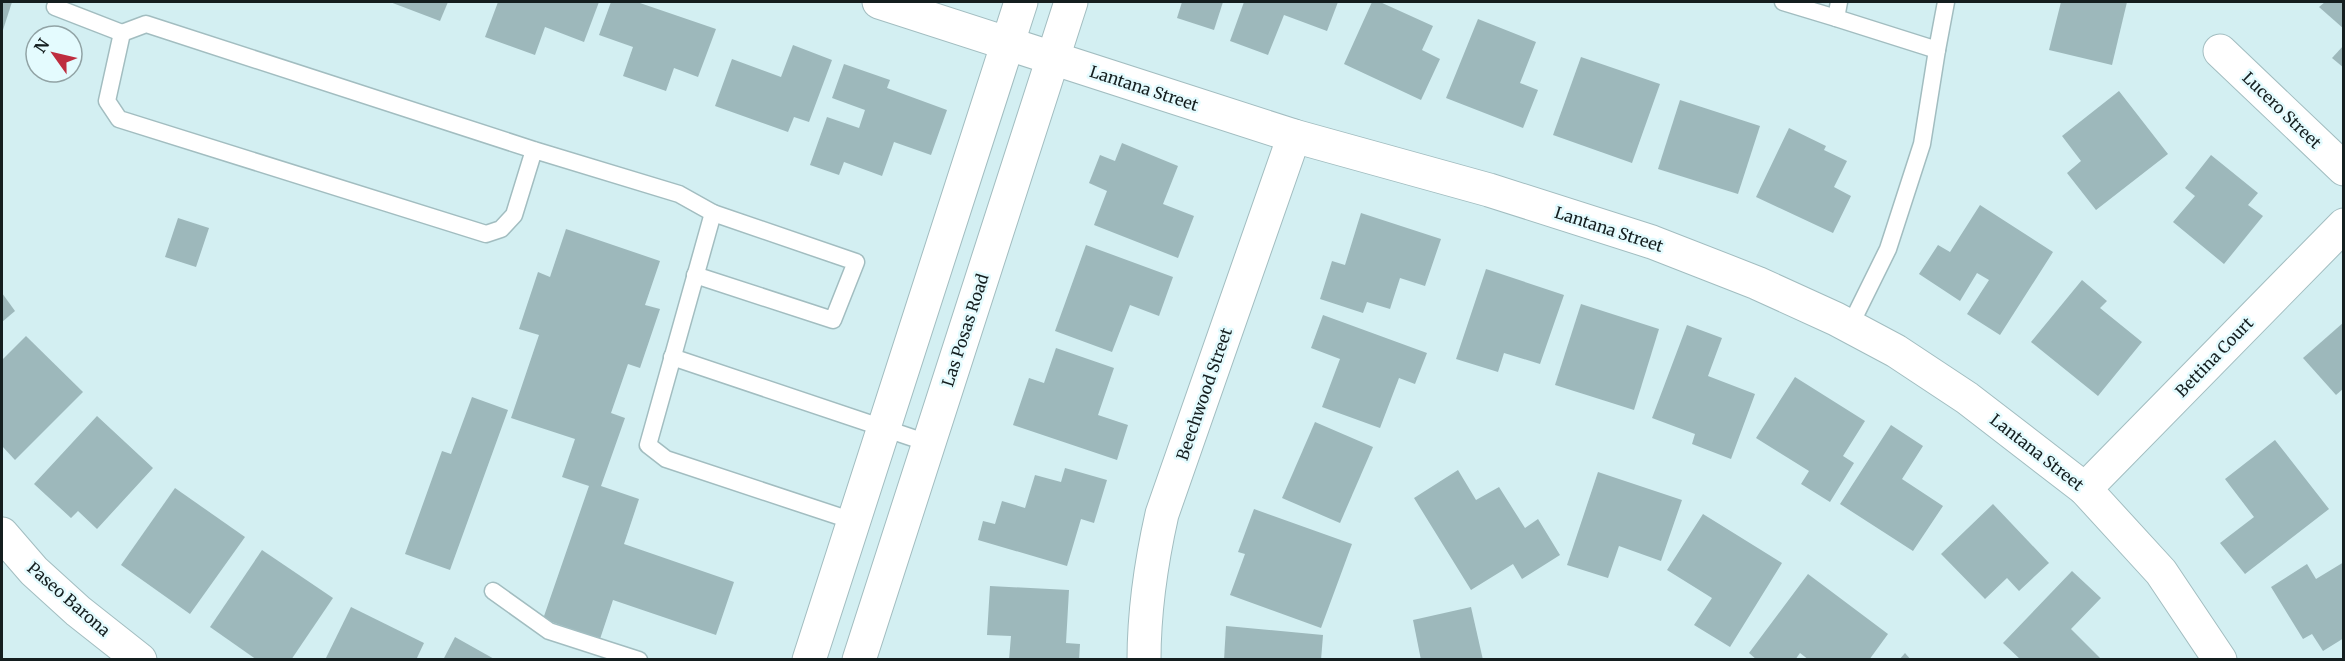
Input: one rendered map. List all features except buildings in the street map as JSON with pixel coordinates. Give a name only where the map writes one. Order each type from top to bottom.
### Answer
[{"type":"street","name":"Lantana Street","points":[[879,2],[1294,136],[1489,190],[1652,242],[1757,283],[1850,326],[1896,351],[1967,398],[2085,489],[2161,572],[2220,660]]},
{"type":"street","points":[[809,660],[1021,2]]},
{"type":"street","name":"Las Posas Road","points":[[859,660],[1071,2]]},
{"type":"street","name":"Lucero Street","points":[[2220,51],[2343,169]]},
{"type":"street","name":"Beechwood Street","points":[[1144,660],[1145,610],[1151,562],[1162,514],[1294,136]]},
{"type":"street","name":"Bettina Court","points":[[2085,489],[2343,225]]},
{"type":"street","name":"Paseo Barona","points":[[2,534],[34,572],[78,611],[140,660]]},
{"type":"lane","points":[[1783,2],[1838,10],[1937,50]]},
{"type":"lane","points":[[1850,326],[1888,249],[1922,144],[1946,2]]},
{"type":"lane","points":[[55,7],[122,33],[146,24],[534,150],[679,194],[713,213],[856,262],[833,320],[695,275]]},
{"type":"lane","points":[[122,33],[107,101],[119,120],[486,234],[501,229],[514,215],[534,150]]},
{"type":"lane","points":[[713,213],[648,445],[666,459],[853,521]]},
{"type":"lane","points":[[672,357],[928,443]]},
{"type":"lane","points":[[493,591],[549,631],[639,660]]}]
